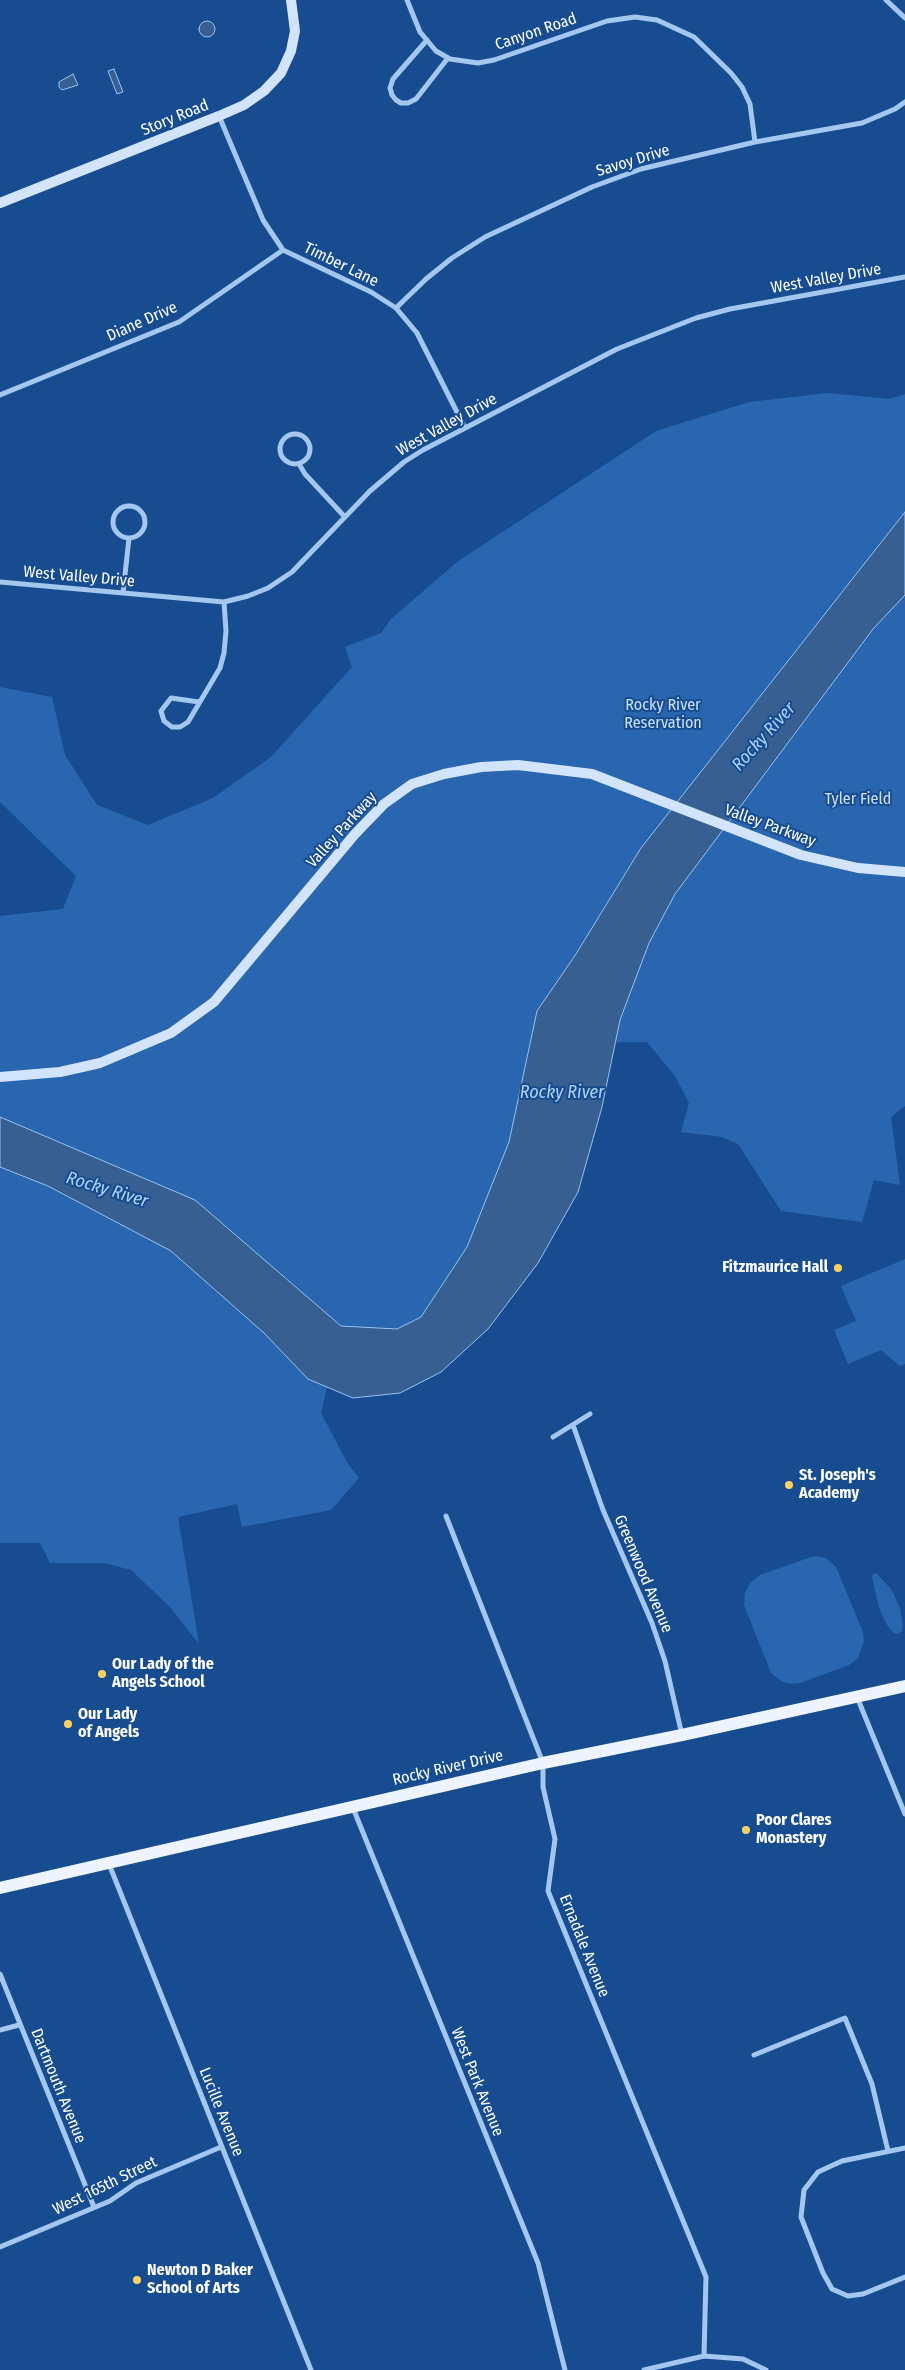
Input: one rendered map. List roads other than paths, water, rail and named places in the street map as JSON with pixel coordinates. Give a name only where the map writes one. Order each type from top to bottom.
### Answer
[{"type":"main road","name":"Rocky River Drive","points":[[0,1888],[352,1808],[543,1762],[682,1735],[905,1686]]},
{"type":"street","name":"Story Road","points":[[0,202],[219,116],[244,104],[264,91],[280,73],[291,51],[295,31],[291,0]]},
{"type":"street","name":"Canyon Road","points":[[407,0],[420,32],[436,51],[448,58],[478,63],[494,60],[607,21],[635,17],[657,20],[694,37],[731,73],[742,87],[750,104],[755,142]]},
{"type":"street","points":[[886,0],[905,18]]},
{"type":"street","points":[[427,40],[393,79],[390,88],[396,100],[402,103],[416,99],[448,58]]},
{"type":"street","name":"Savoy Drive","points":[[396,308],[426,279],[452,258],[485,238],[538,211],[592,187],[642,169],[755,142],[862,123],[895,109],[905,102]]},
{"type":"street","name":"Timber Lane","points":[[219,116],[263,220],[283,250],[371,292],[396,308],[417,333],[465,428]]},
{"type":"street","name":"Diane Drive","points":[[0,395],[179,322],[283,250]]},
{"type":"street","name":"West Valley Drive","points":[[0,582],[224,602],[248,596],[268,588],[292,572],[344,516],[404,462],[617,349],[696,318],[730,309],[905,277]]},
{"type":"street","points":[[299,434],[310,444],[311,449],[307,459],[299,464],[289,463],[282,456],[281,442],[289,435],[299,434]]},
{"type":"street","points":[[299,464],[304,474],[344,516]]},
{"type":"street","points":[[132,506],[144,516],[144,526],[138,535],[128,538],[119,534],[114,525],[114,520],[118,511],[132,506]]},
{"type":"street","points":[[123,594],[128,538]]},
{"type":"street","points":[[199,702],[171,698],[161,711],[164,721],[172,727],[180,727],[188,722],[220,668],[224,653],[224,602]]},
{"type":"street","name":"Valley Parkway","points":[[0,1077],[60,1072],[100,1063],[171,1033],[214,1002],[355,834],[384,804],[412,784],[481,767],[518,765],[592,774],[664,800],[760,841],[825,862],[858,868],[905,872]]},
{"type":"street","points":[[553,1437],[590,1414]]},
{"type":"street","name":"Greenwood Avenue","points":[[573,1425],[603,1510],[662,1651],[682,1735]]},
{"type":"street","name":"Ernadale Avenue","points":[[446,1516],[543,1762],[543,1787],[555,1839],[548,1891],[706,2277],[704,2356]]},
{"type":"street","points":[[857,1696],[905,1814]]},
{"type":"street","name":"West Park Avenue","points":[[352,1808],[538,2263],[565,2370]]},
{"type":"street","name":"Lucille Avenue","points":[[109,1863],[311,2370]]},
{"type":"street","name":"Dartmouth Avenue","points":[[0,1974],[94,2207]]},
{"type":"street","points":[[754,2055],[845,2018],[872,2084],[888,2151]]},
{"type":"street","points":[[0,2030],[19,2025]]},
{"type":"street","name":"West 165th Street","points":[[0,2247],[110,2201],[136,2183],[222,2147]]},
{"type":"street","points":[[905,2148],[842,2161],[818,2172],[804,2190],[801,2217],[823,2273],[832,2289],[848,2296],[863,2294],[905,2277]]},
{"type":"street","points":[[644,2370],[704,2356],[743,2359],[766,2370]]},
{"type":"water","points":[[207,21],[215,29],[207,37],[199,29]]},
{"type":"water","points":[[114,69],[123,92],[117,94],[108,71]]},
{"type":"water","points":[[73,74],[78,85],[62,90],[59,87],[59,82]]},
{"type":"water","name":"Rocky River","points":[[905,512],[905,595],[873,629],[675,894],[649,943],[620,1020],[602,1107],[578,1192],[538,1263],[488,1329],[441,1372],[400,1393],[353,1398],[308,1379],[264,1333],[171,1251],[48,1186],[0,1167],[0,1117],[195,1200],[341,1326],[397,1329],[421,1317],[467,1247],[509,1142],[537,1011],[576,954],[641,848]]},
{"type":"place","name":"Fitzmaurice Hall","points":[[838,1268]]},
{"type":"place","name":"St. Joseph's Academy","points":[[789,1485]]},
{"type":"place","name":"Our Lady of the Angels School","points":[[102,1674]]},
{"type":"place","name":"Our Lady of Angels","points":[[68,1724]]},
{"type":"place","name":"Poor Clares Monastery","points":[[746,1830]]},
{"type":"place","name":"Newton D Baker School of Arts","points":[[137,2280]]},
{"type":"park label","name":"Rocky River Reservation","points":[[663,715]]},
{"type":"park label","name":"Tyler Field","points":[[858,800]]}]
